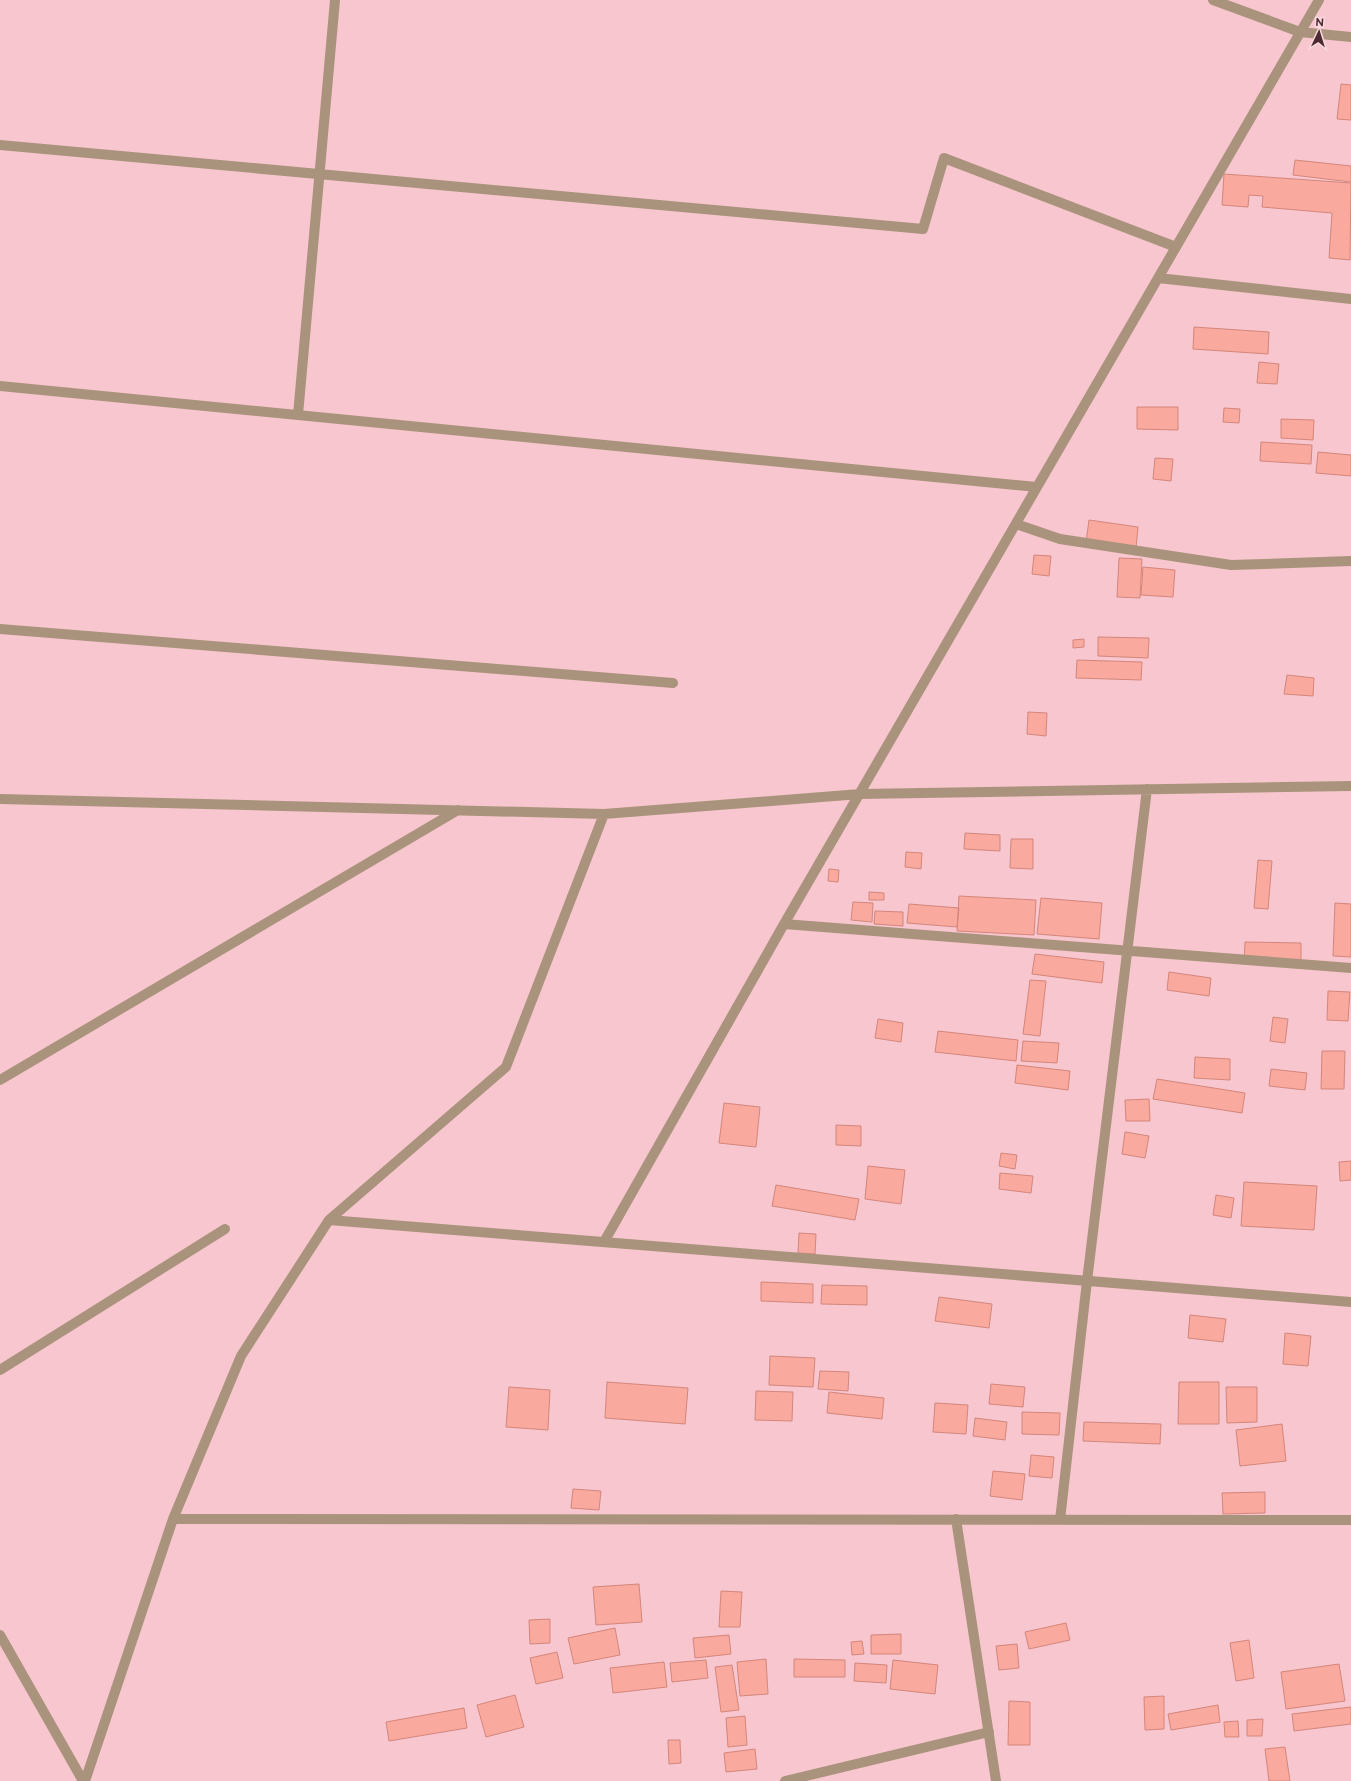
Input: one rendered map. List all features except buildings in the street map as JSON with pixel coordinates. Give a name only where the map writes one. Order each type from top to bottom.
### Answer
[{"type":"street","points":[[298,415],[335,0]]},
{"type":"street","points":[[1213,0],[1300,32],[1351,37]]},
{"type":"street","points":[[604,1242],[784,924],[1319,0]]},
{"type":"street","points":[[0,145],[923,229],[944,158],[1176,247]]},
{"type":"street","points":[[1158,278],[1351,299]]},
{"type":"street","points":[[0,386],[1038,487]]},
{"type":"street","points":[[1016,524],[1060,539],[1231,565],[1351,561]]},
{"type":"street","points":[[0,629],[673,684]]},
{"type":"street","points":[[0,799],[604,814],[860,794],[1351,786]]},
{"type":"street","points":[[1060,1520],[1087,1281],[1147,789]]},
{"type":"street","points":[[0,1080],[459,810]]},
{"type":"street","points":[[84,1781],[173,1519],[241,1356],[329,1220],[506,1067],[604,814]]},
{"type":"street","points":[[784,924],[1351,968]]},
{"type":"street","points":[[329,1220],[1351,1302]]},
{"type":"street","points":[[0,1370],[225,1229]]},
{"type":"street","points":[[173,1519],[1351,1520]]},
{"type":"street","points":[[956,1519],[996,1781]]},
{"type":"street","points":[[0,1635],[84,1781]]},
{"type":"street","points":[[785,1781],[989,1732]]}]
